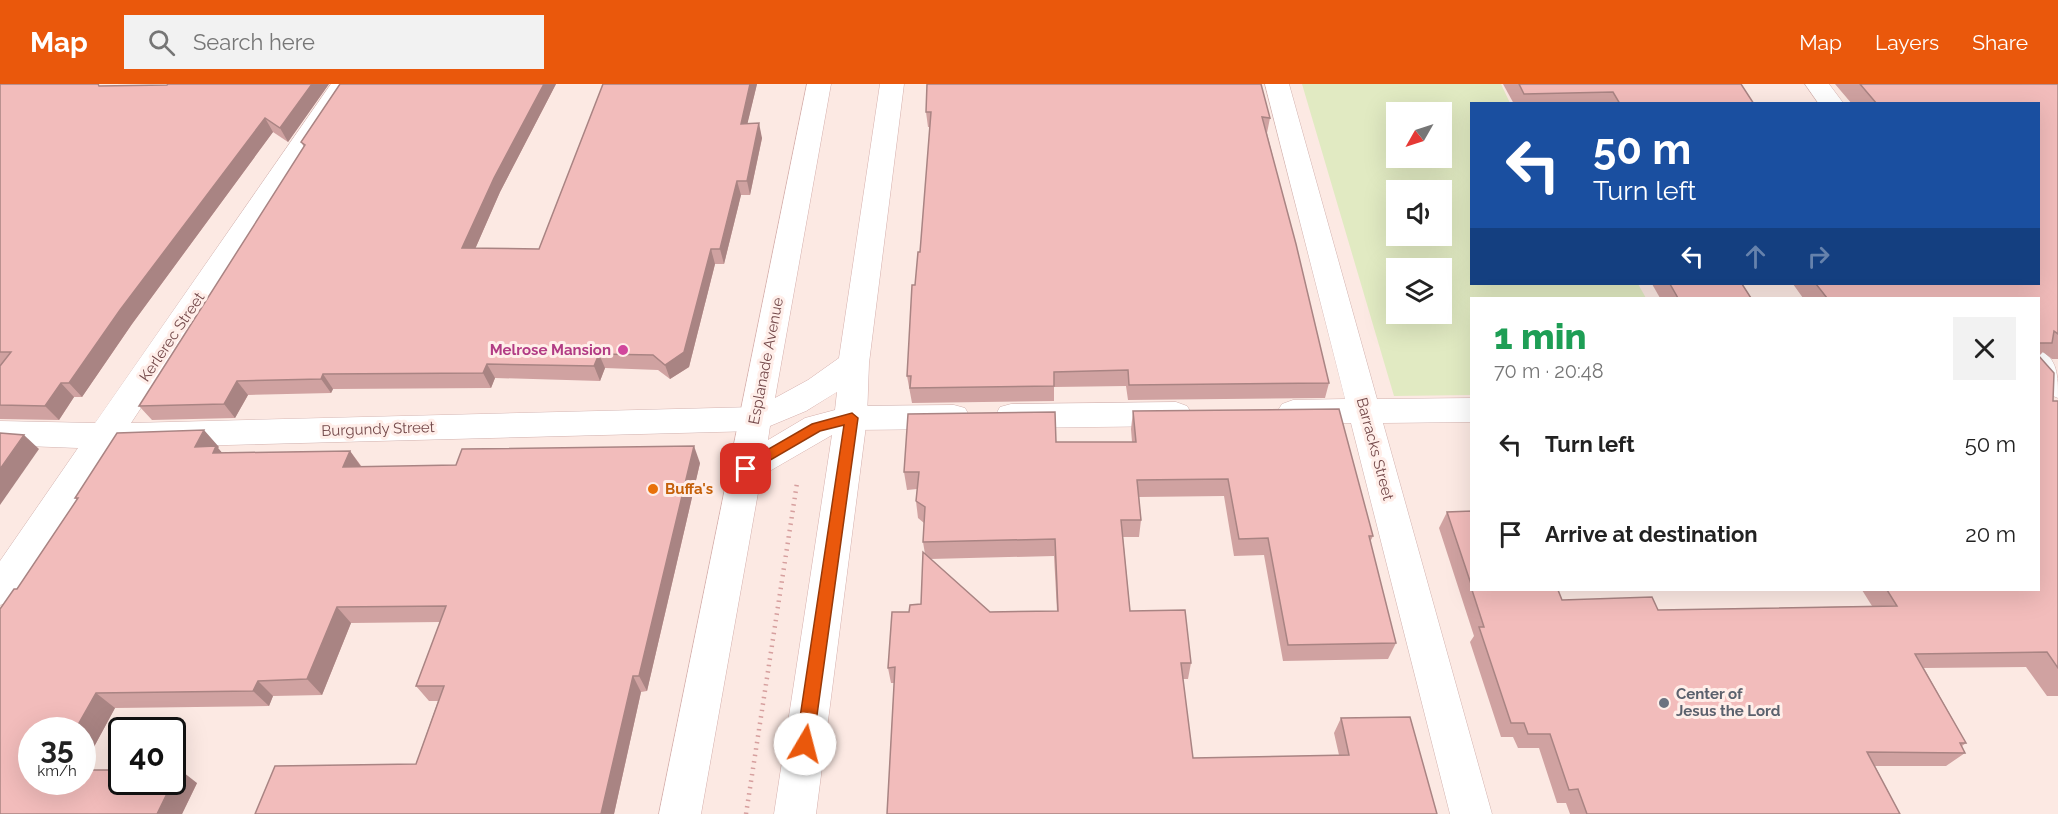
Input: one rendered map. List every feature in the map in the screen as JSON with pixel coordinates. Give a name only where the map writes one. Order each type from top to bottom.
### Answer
[{"type":"street","name":"Kerlerec Street","points":[[0,591],[343,84]]},
{"type":"street","name":"Esplanade Avenue","points":[[680,814],[819,84]]},
{"type":"street","points":[[795,814],[852,418],[854,363],[892,84]]},
{"type":"street","name":"Barracks Street","points":[[1277,84],[1366,411],[1471,814]]},
{"type":"street","points":[[1817,84],[1830,102]]},
{"type":"street","name":"Burgundy Street","points":[[0,433],[105,436],[755,419],[793,405],[824,387],[854,363]]},
{"type":"street","points":[[2040,364],[2058,386]]},
{"type":"street","points":[[2040,404],[2058,404]]},
{"type":"street","points":[[1258,412],[1470,410]]},
{"type":"street","points":[[746,469],[816,428],[852,418],[1210,413]]},
{"type":"green space","points":[[1302,84],[1501,84],[1510,102],[1470,102],[1470,285],[1639,285],[1645,297],[1470,297],[1470,395],[1394,396]]},
{"type":"building","points":[[0,84],[98,84],[99,86],[312,84],[280,128],[265,118],[120,310],[69,383],[61,383],[45,406],[0,405],[0,366],[11,352],[0,352]]},
{"type":"building","points":[[340,84],[544,84],[494,178],[462,248],[539,249],[603,84],[750,84],[741,124],[759,123],[747,181],[737,181],[720,249],[711,249],[684,352],[665,365],[653,355],[599,354],[594,366],[487,364],[483,373],[323,374],[321,379],[237,381],[224,404],[139,406],[305,145],[301,142]]},
{"type":"building","points":[[927,84],[1261,84],[1270,118],[1262,117],[1296,244],[1329,383],[1129,385],[1128,370],[1054,372],[1054,386],[910,388],[911,376],[907,376],[912,285],[915,285],[918,252],[920,252],[931,112],[926,112]]},
{"type":"building","points":[[1519,84],[1741,84],[1753,102],[1619,102],[1613,92],[1524,94]]},
{"type":"building","points":[[1860,84],[2058,84],[2058,334],[2054,331],[2052,343],[2040,343],[2040,297],[1826,297],[1817,285],[2040,285],[2040,102],[1875,102]]},
{"type":"building","points":[[1671,285],[1743,285],[1750,297],[1677,297]]},
{"type":"building","points":[[2040,357],[2054,373],[2053,401],[2058,401],[2058,668],[2047,652],[1915,654],[1966,743],[1960,743],[1965,753],[1867,752],[1900,814],[1587,814],[1578,789],[1569,790],[1550,734],[1528,734],[1524,723],[1511,723],[1479,627],[1484,627],[1472,591],[1558,591],[1562,600],[1652,597],[1658,610],[1897,606],[1888,591],[2040,591]]},
{"type":"building","points":[[1339,409],[1373,536],[1369,536],[1396,643],[1288,645],[1268,538],[1239,539],[1228,479],[1137,480],[1141,520],[1121,520],[1130,611],[1185,610],[1191,663],[1181,663],[1193,758],[1349,755],[1341,718],[1410,717],[1437,814],[887,814],[895,667],[888,668],[892,612],[909,612],[910,605],[921,604],[923,552],[990,612],[1058,611],[1055,539],[923,542],[925,507],[916,501],[919,472],[904,472],[908,414],[1055,412],[1056,442],[1136,442],[1133,411]]},
{"type":"building","points":[[204,430],[195,447],[216,446],[213,453],[350,451],[343,467],[456,465],[462,449],[694,446],[639,676],[633,676],[601,814],[255,814],[275,766],[416,764],[444,686],[416,686],[446,606],[337,607],[307,679],[258,681],[253,691],[96,693],[82,717],[18,717],[18,795],[96,795],[96,770],[108,770],[108,795],[166,795],[157,814],[0,814],[0,609],[14,589],[17,589],[78,498],[75,498],[117,433]]},
{"type":"building","points":[[0,433],[24,435],[0,469]]},
{"type":"building","points":[[1470,511],[1470,581],[1447,512]]},
{"type":"place","name":"Melrose Mansion","points":[[623,350]]},
{"type":"place","name":"Buffa's","points":[[653,489]]},
{"type":"place","name":"Center of Jesus the Lord","points":[[1664,703]]},
{"type":"route","points":[[746,469],[816,428],[852,418],[805,744]]}]
